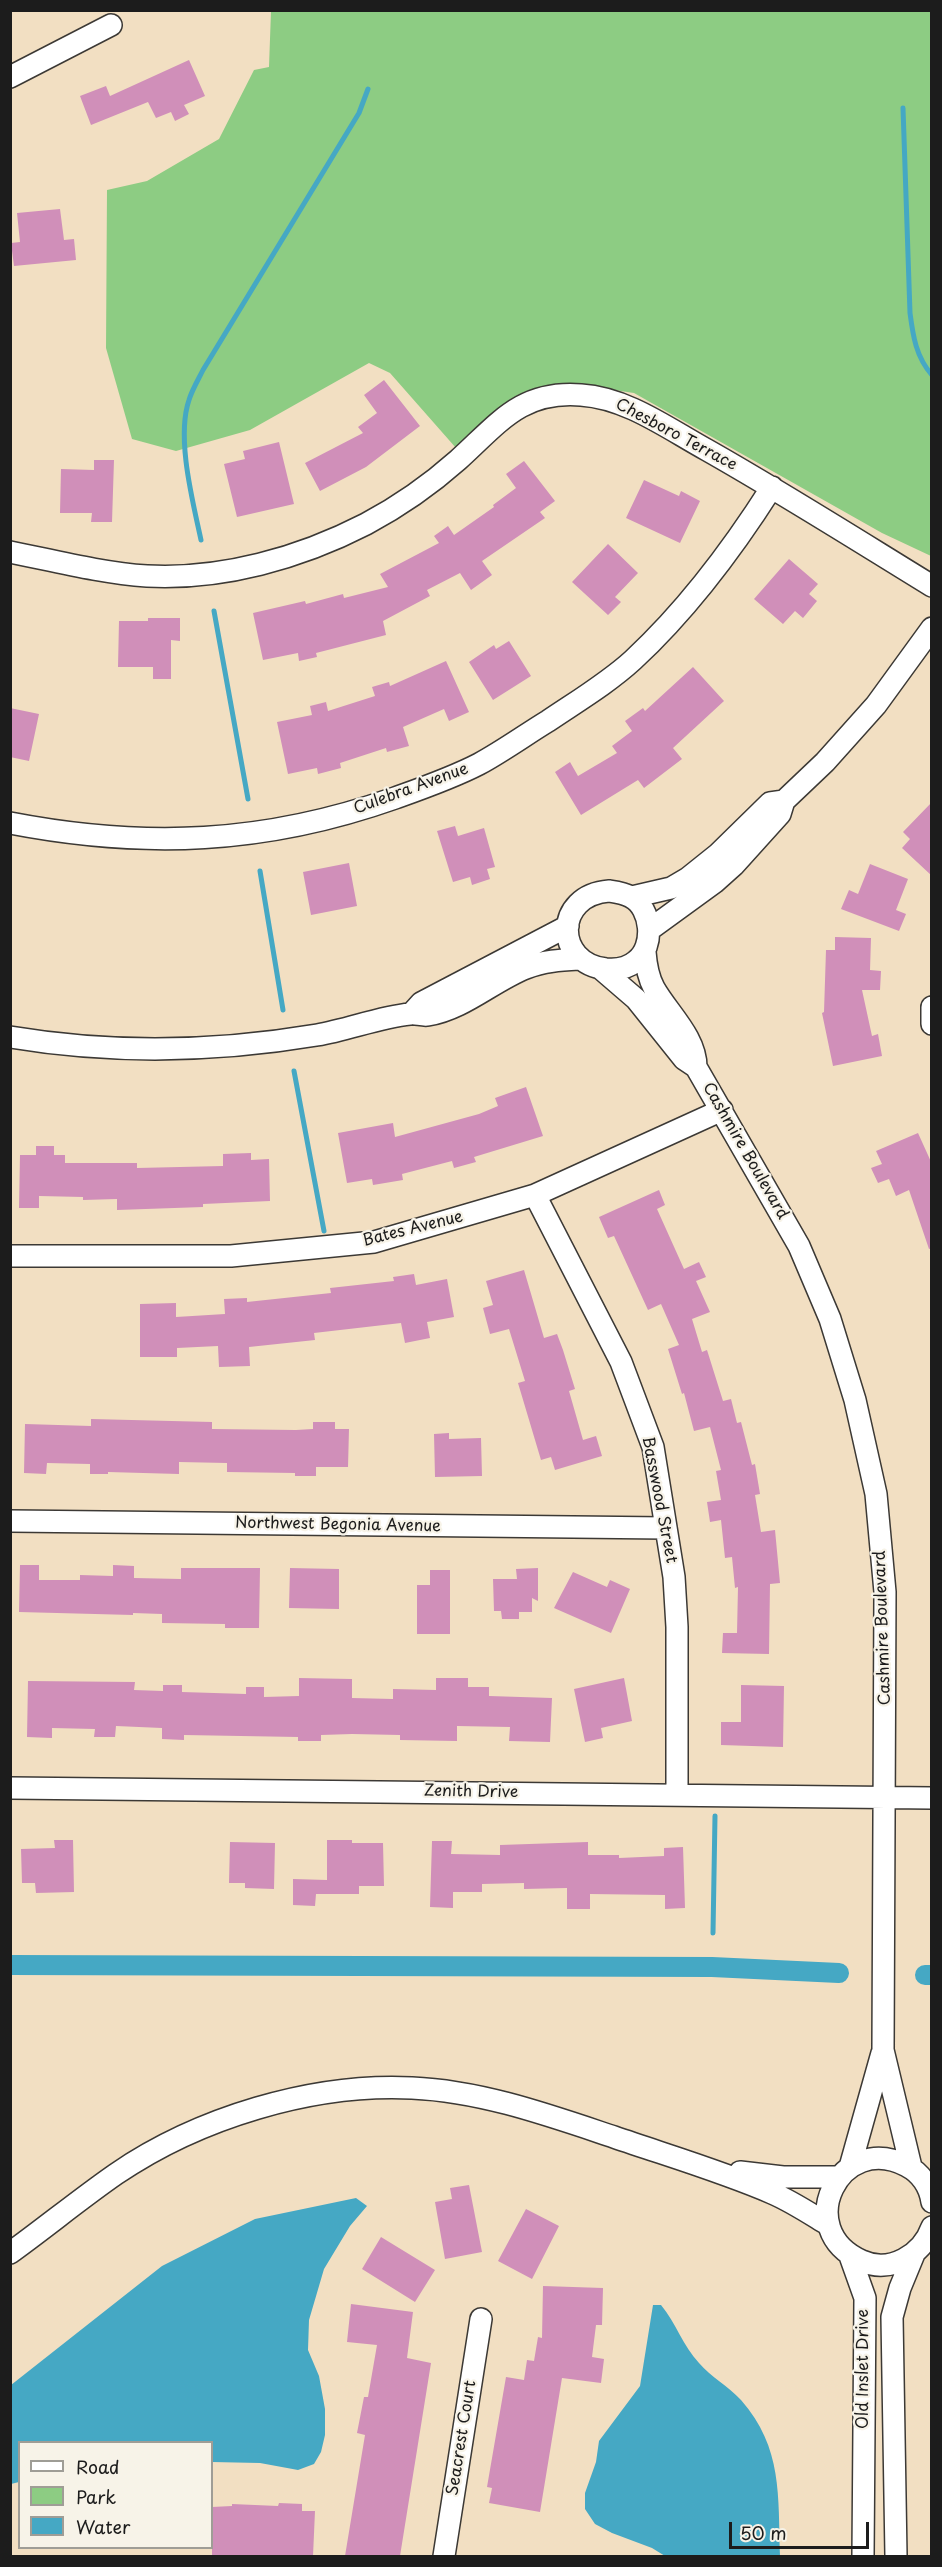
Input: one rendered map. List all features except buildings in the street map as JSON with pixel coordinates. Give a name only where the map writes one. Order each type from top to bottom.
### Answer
[{"type":"street","points":[[10,77],[111,25]]},
{"type":"street","name":"Chesboro Terrace","points":[[10,552],[147,576],[193,575],[282,558],[322,545],[368,523],[432,481],[459,459],[487,430],[512,411],[545,397],[563,394],[594,396],[623,404],[772,487],[932,586]]},
{"type":"street","name":"Culebra Avenue","points":[[10,823],[67,834],[112,838],[207,838],[246,835],[317,822],[437,783],[478,764],[513,744],[632,661],[692,599],[735,545],[772,487]]},
{"type":"street","points":[[649,930],[715,882],[734,865],[780,814],[784,801],[825,762],[876,705],[932,628]]},
{"type":"street","points":[[579,959],[573,951],[568,926],[575,906],[582,898],[593,892],[609,891],[632,897],[671,888],[688,878],[718,854],[770,803],[784,801]]},
{"type":"street","points":[[10,1037],[59,1045],[117,1049],[206,1048],[319,1035],[411,1014],[427,1015],[459,1004],[541,963],[579,959],[600,968],[614,970],[637,961],[645,952],[649,930],[646,916],[632,897]]},
{"type":"street","points":[[411,1014],[421,1003],[568,926]]},
{"type":"street","name":"Cashmire Boulevard","points":[[645,952],[647,972],[653,987],[696,1053],[696,1066]]},
{"type":"street","name":"Cashmire Boulevard","points":[[600,968],[636,999],[684,1059],[696,1066],[799,1246],[830,1319],[855,1400],[876,1494],[885,1592],[883,2050],[845,2172],[831,2189],[827,2204],[827,2224]]},
{"type":"street","points":[[932,1007],[932,1024]]},
{"type":"street","name":"Bates Avenue","points":[[10,1256],[231,1256],[374,1242],[535,1195],[722,1110]]},
{"type":"street","name":"Basswood Street","points":[[535,1195],[621,1362],[653,1447],[674,1577],[677,1627],[677,1794]]},
{"type":"street","name":"Northwest Begonia Avenue","points":[[10,1521],[666,1528]]},
{"type":"street","name":"Zenith Drive","points":[[10,1788],[932,1798]]},
{"type":"street","name":"Cashmire Boulevard","points":[[883,2050],[922,2175],[931,2193],[932,2202]]},
{"type":"street","points":[[10,2253],[117,2174],[161,2147],[217,2121],[274,2104],[342,2091],[412,2088],[475,2096],[537,2111],[774,2193],[827,2224]]},
{"type":"street","points":[[703,2167],[783,2177],[845,2172],[864,2160],[879,2158],[896,2160],[922,2175]]},
{"type":"street","name":"Old Inslet Drive","points":[[827,2224],[836,2242],[850,2256],[865,2298],[863,2556]]},
{"type":"street","name":"Old Inslet Drive","points":[[896,2556],[892,2317],[900,2288],[914,2254],[931,2231]]},
{"type":"street","points":[[850,2256],[868,2264],[885,2265],[900,2262],[914,2254]]},
{"type":"street","name":"Seacrest Court","points":[[444,2556],[480,2319]]},
{"type":"street","name":"Old Inslet Drive","points":[[864,2448],[894,2447]]},
{"type":"green space","points":[[271,11],[931,11],[931,556],[882,533],[634,393],[593,386],[559,384],[525,393],[496,411],[456,448],[390,373],[369,363],[250,430],[176,451],[132,439],[106,348],[107,190],[147,181],[219,139],[254,70],[269,67]]},
{"type":"water","points":[[356,2198],[367,2206],[350,2226],[324,2269],[309,2320],[308,2350],[319,2376],[325,2409],[325,2435],[321,2452],[314,2464],[298,2470],[260,2463],[213,2462],[213,2441],[18,2441],[18,2482],[11,2484],[11,2385],[162,2266],[255,2219]]},
{"type":"water","points":[[653,2305],[661,2305],[693,2356],[741,2400],[765,2436],[776,2474],[780,2556],[665,2556],[652,2548],[595,2524],[585,2509],[585,2493],[596,2462],[599,2441],[640,2386]]},
{"type":"waterway","points":[[201,540],[190,489],[185,451],[185,415],[190,396],[203,370],[359,113],[368,89]]},
{"type":"waterway","points":[[903,108],[910,313],[919,354],[932,375]]},
{"type":"waterway","points":[[214,611],[248,799]]},
{"type":"waterway","points":[[260,871],[283,1010]]},
{"type":"waterway","points":[[294,1071],[324,1231]]},
{"type":"waterway","points":[[713,1933],[715,1816]]},
{"type":"waterway","points":[[10,1965],[712,1967],[839,1973]]},
{"type":"waterway","points":[[925,1975],[932,1975]]}]
